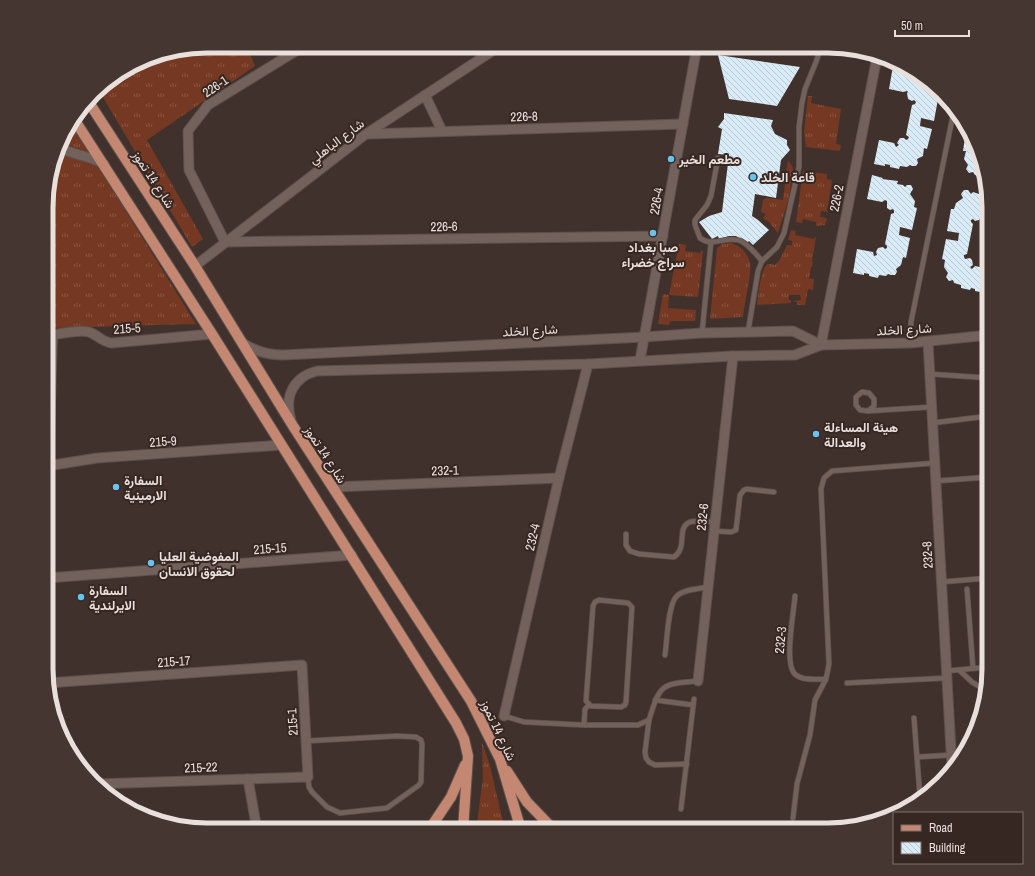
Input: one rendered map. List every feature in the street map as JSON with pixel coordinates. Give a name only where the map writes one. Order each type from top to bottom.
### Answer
[{"type":"main road","name":"شارع 14 تموز","points":[[90,106],[195,266],[240,342],[293,426],[471,701],[500,759],[519,823]]},
{"type":"main road","points":[[77,124],[104,164],[352,555],[456,723],[464,739],[468,756],[463,823]]},
{"type":"main road","points":[[433,823],[450,797],[468,756]]},
{"type":"main road","points":[[500,759],[527,802],[547,823]]},
{"type":"street","name":"226-1","points":[[225,242],[189,170],[188,131],[208,105],[293,53]]},
{"type":"street","name":"شارع الباهلي","points":[[195,266],[366,134],[489,53]]},
{"type":"street","name":"226-4","points":[[640,360],[696,53]]},
{"type":"street","name":"226-2","points":[[821,345],[876,60]]},
{"type":"street","points":[[425,95],[442,131]]},
{"type":"street","name":"226-8","points":[[366,134],[683,124]]},
{"type":"street","points":[[64,150],[92,158],[104,164]]},
{"type":"street","name":"226-6","points":[[225,242],[662,236]]},
{"type":"street","name":"شارع الخلد","points":[[240,342],[252,349],[275,355],[702,333],[793,331],[821,345]]},
{"type":"street","name":"215-5","points":[[53,335],[86,332],[95,335],[102,341],[112,343],[212,334]]},
{"type":"street","name":"شارع الخلد","points":[[293,426],[288,408],[290,395],[302,377],[317,371],[588,364],[640,360],[795,355],[821,345],[928,342],[982,336]]},
{"type":"street","name":"232-8","points":[[928,342],[951,761]]},
{"type":"street","name":"232-6","points":[[698,681],[733,356]]},
{"type":"street","name":"232-4","points":[[504,716],[559,478],[588,364]]},
{"type":"street","name":"215-9","points":[[53,465],[98,458],[282,445]]},
{"type":"street","name":"232-1","points":[[333,487],[559,478]]},
{"type":"street","name":"215-15","points":[[53,578],[352,555]]},
{"type":"street","name":"215-17","points":[[53,683],[302,665]]},
{"type":"street","name":"215-1","points":[[302,665],[308,777]]},
{"type":"street","name":"215-22","points":[[104,784],[308,777]]},
{"type":"street","points":[[248,779],[256,823]]},
{"type":"lane","points":[[748,332],[758,271],[762,261],[777,247],[784,233],[799,167],[799,127],[802,102],[818,56],[817,53]]},
{"type":"lane","points":[[910,343],[911,322],[953,117]]},
{"type":"lane","points":[[718,158],[711,196],[707,205],[695,220],[695,225],[700,238],[711,242],[733,240],[741,241],[762,261]]},
{"type":"lane","points":[[702,333],[711,242]]},
{"type":"lane","points":[[930,374],[982,378]]},
{"type":"lane","points":[[868,411],[874,406],[874,398],[869,393],[862,392],[856,397],[856,405],[860,410],[868,411],[932,407]]},
{"type":"lane","points":[[932,423],[982,417]]},
{"type":"lane","points":[[793,818],[797,784],[810,735],[815,700],[826,679],[829,664],[821,489],[824,478],[832,471],[935,463]]},
{"type":"lane","points":[[936,482],[982,478]]},
{"type":"lane","points":[[626,534],[626,545],[630,551],[639,554],[674,557],[678,554],[682,547],[682,530],[685,525],[690,522],[731,532],[736,530],[740,495],[744,490],[774,492]]},
{"type":"lane","points":[[941,582],[982,579]]},
{"type":"lane","points":[[665,655],[672,604],[676,596],[684,591],[708,587]]},
{"type":"lane","points":[[967,589],[972,668]]},
{"type":"lane","name":"232-3","points":[[796,596],[789,656],[791,670],[794,675],[802,678],[826,679]]},
{"type":"lane","points":[[599,600],[630,603],[632,610],[626,704],[621,707],[589,705],[586,699],[593,604],[599,600]]},
{"type":"lane","points":[[847,683],[947,674],[959,670],[982,667]]},
{"type":"lane","points":[[959,670],[972,682],[981,688]]},
{"type":"lane","points":[[687,764],[655,765],[649,762],[646,758],[645,752],[649,720],[655,700],[661,691],[668,685],[698,681]]},
{"type":"lane","points":[[681,809],[694,699]]},
{"type":"lane","points":[[655,700],[693,706]]},
{"type":"lane","points":[[584,725],[585,709],[589,705]]},
{"type":"lane","points":[[504,716],[524,722],[584,725],[638,725],[649,720]]},
{"type":"lane","points":[[914,718],[920,793]]},
{"type":"lane","points":[[306,741],[397,736],[416,737],[421,740],[422,744],[421,782],[387,808],[345,813],[337,812],[327,807],[312,792],[309,786],[308,777]]},
{"type":"lane","points":[[917,757],[951,755]]},
{"type":"green space","points":[[197,53],[250,53],[255,66],[147,140],[203,239],[192,247],[101,95],[121,79],[139,69],[167,58]]},
{"type":"green space","points":[[808,96],[812,96],[811,103],[841,109],[836,144],[841,145],[840,151],[806,147],[804,132]]},
{"type":"green space","points":[[75,129],[196,324],[53,328],[54,187],[61,157]]},
{"type":"green space","points":[[788,160],[793,168],[789,198],[778,233],[769,222],[763,218],[766,214],[761,212],[763,200],[766,198],[783,200]]},
{"type":"green space","points":[[803,171],[827,174],[827,179],[832,180],[827,212],[821,211],[820,217],[827,218],[825,225],[816,226],[816,222],[803,219],[802,223],[796,222]]},
{"type":"green space","points":[[791,230],[796,231],[795,235],[814,239],[816,237],[813,262],[809,278],[814,279],[813,290],[808,289],[805,305],[797,305],[797,302],[794,302],[801,300],[800,295],[789,295],[789,300],[791,300],[791,303],[757,305],[763,271],[768,264],[775,265],[779,261],[787,245],[792,245],[792,241],[788,240]]},
{"type":"green space","points":[[731,243],[744,250],[750,263],[749,281],[743,317],[710,319],[717,248],[722,244]]},
{"type":"green space","points":[[679,244],[686,245],[685,251],[700,253],[703,251],[698,297],[669,295]]},
{"type":"green space","points":[[663,294],[669,295],[668,308],[696,310],[695,321],[670,321],[669,325],[658,324]]},
{"type":"green space","points":[[482,742],[490,766],[503,823],[477,823],[483,778]]},
{"type":"building","points":[[718,55],[800,67],[777,106],[729,99]]},
{"type":"building","points":[[893,68],[914,79],[938,99],[934,121],[921,118],[920,126],[932,129],[927,149],[924,148],[923,156],[917,159],[918,163],[916,166],[900,166],[899,169],[885,164],[885,166],[874,164],[879,140],[894,143],[896,147],[899,145],[897,143],[900,138],[904,138],[906,140],[908,139],[909,137],[906,135],[912,105],[916,102],[908,99],[907,91],[903,92],[889,89]]},
{"type":"building","name":"قاعة الخلد","points":[[724,113],[773,120],[771,126],[775,134],[787,140],[787,145],[790,150],[781,160],[776,198],[755,194],[752,216],[769,230],[753,245],[749,241],[747,243],[736,236],[729,236],[719,239],[718,236],[712,239],[699,222],[709,216],[722,212],[729,155],[718,154],[722,129],[718,127],[724,119]]},
{"type":"building","points":[[965,137],[974,157],[979,176],[975,175],[973,172],[969,173],[966,169],[968,165],[964,159],[966,151],[963,151]]},
{"type":"building","points":[[872,175],[883,178],[882,179],[898,181],[897,184],[905,187],[907,185],[911,185],[913,189],[910,194],[915,201],[914,207],[917,208],[912,230],[900,227],[899,235],[910,238],[906,258],[903,257],[901,265],[896,269],[897,272],[895,275],[879,275],[878,278],[864,273],[864,275],[853,273],[857,249],[873,252],[874,256],[877,255],[876,252],[878,248],[887,248],[885,244],[891,214],[894,213],[893,209],[890,210],[887,208],[887,201],[885,200],[882,202],[867,199]]},
{"type":"building","points":[[964,190],[968,190],[971,194],[973,192],[979,194],[979,190],[981,191],[982,215],[979,220],[971,220],[973,224],[967,254],[964,255],[964,257],[965,259],[970,258],[972,260],[973,265],[970,267],[972,269],[975,266],[982,268],[982,292],[975,291],[975,289],[971,288],[970,290],[961,288],[961,285],[954,283],[953,280],[949,281],[946,277],[948,273],[944,267],[945,260],[942,259],[946,239],[958,241],[959,233],[947,231],[951,209],[954,209],[956,203],[963,198],[961,194]]},
{"type":"place","name":"مطعم الخير","points":[[671,159]]},
{"type":"place","name":"قاعة الخلد","points":[[753,177]]},
{"type":"place","name":"صبا بغداد سراج خضراء","points":[[653,233]]},
{"type":"place","name":"هيئة المساءلة والعدالة","points":[[816,434]]},
{"type":"place","name":"السفارة الارمينية","points":[[116,487]]},
{"type":"place","name":"المفوضية العليا لحقوق الانسان","points":[[151,563]]},
{"type":"place","name":"السفارة الايرلندية","points":[[81,597]]}]
